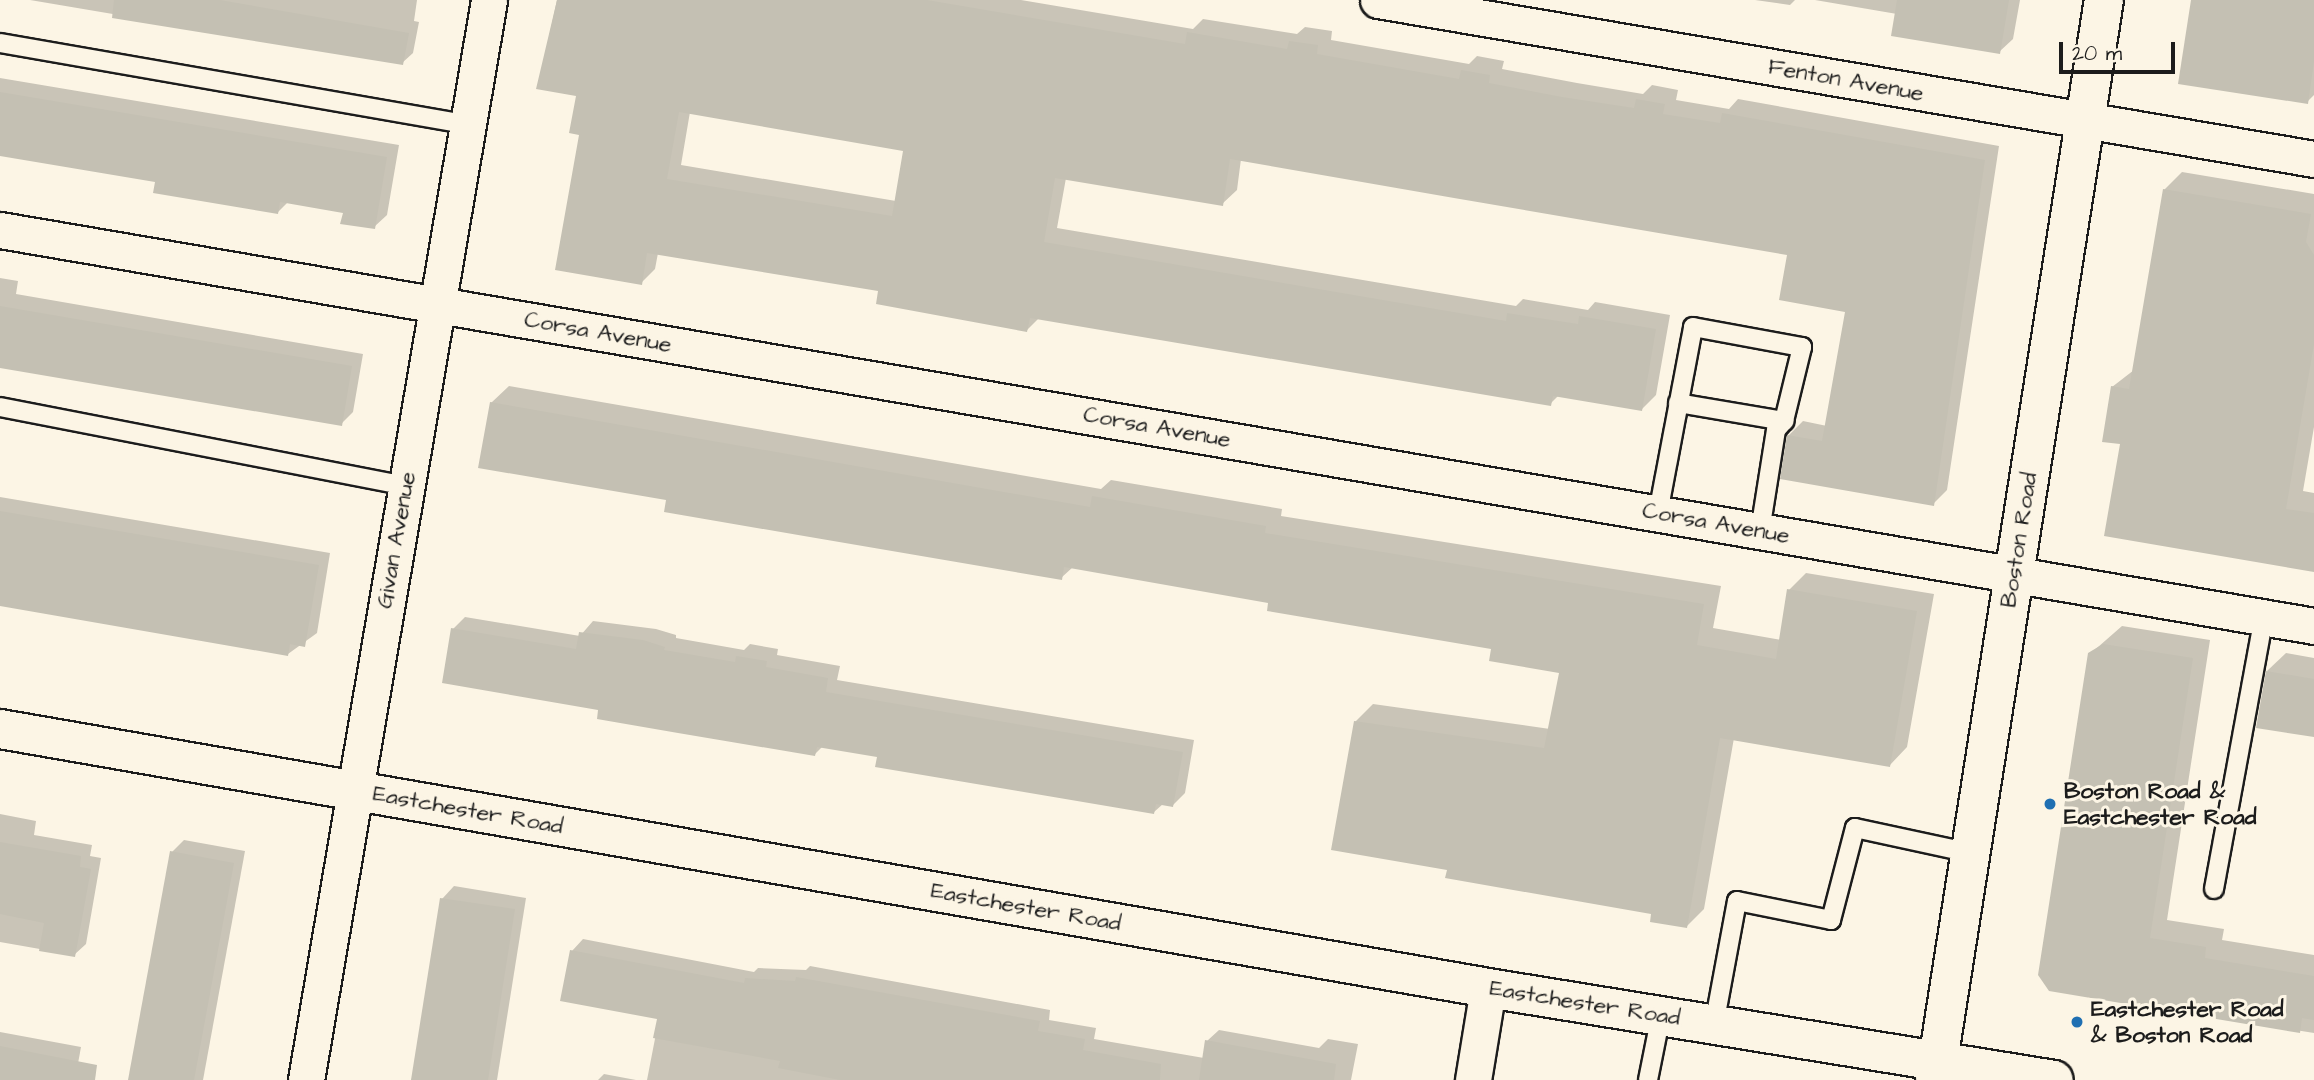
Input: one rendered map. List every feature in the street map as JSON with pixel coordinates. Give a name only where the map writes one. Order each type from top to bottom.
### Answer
[{"type":"main road","name":"Boston Road","points":[[1937,1070],[2104,0]]},
{"type":"main road","name":"Eastchester Road","points":[[0,729],[1488,988],[1661,1015],[1937,1070],[2054,1080]]},
{"type":"street","name":"Givan Avenue","points":[[306,1080],[353,790],[489,0]]},
{"type":"street","name":"Fenton Avenue","points":[[1378,0],[2314,159]]},
{"type":"street","name":"Corsa Avenue","points":[[0,230],[2314,626]]},
{"type":"street","points":[[1473,1080],[1488,988]]},
{"type":"lane","points":[[0,43],[468,125]]},
{"type":"lane","points":[[1658,513],[1693,327],[1802,347],[1784,421],[1776,430],[1760,531]]},
{"type":"lane","points":[[1678,403],[1784,421]]},
{"type":"lane","points":[[0,407],[406,486]]},
{"type":"lane","points":[[2214,889],[2264,617]]},
{"type":"lane","points":[[1714,1025],[1737,901],[1831,920],[1855,828],[1970,853]]},
{"type":"lane","points":[[1648,1080],[1661,1015]]},
{"type":"building","points":[[114,0],[220,0],[409,33],[403,65],[112,18]]},
{"type":"building","points":[[557,0],[927,0],[1185,44],[1187,32],[1287,49],[1289,41],[1318,45],[1317,54],[1459,79],[1461,70],[1490,75],[1489,83],[1562,97],[1634,108],[1636,99],[1665,104],[1663,114],[1720,123],[1722,113],[1985,160],[1934,506],[1780,479],[1787,435],[1822,441],[1845,312],[1779,300],[1787,255],[1230,159],[1223,206],[1055,178],[1044,242],[1506,321],[1507,313],[1578,324],[1579,316],[1656,329],[1642,411],[1553,396],[1551,406],[1030,318],[1027,332],[876,304],[878,291],[647,253],[642,285],[555,270],[579,135],[569,133],[576,96],[536,89]],"holes":[[[679,112],[903,151],[892,216],[667,179]]]},
{"type":"building","points":[[1897,0],[2009,0],[2000,54],[1891,36]]},
{"type":"building","points":[[2191,0],[2314,0],[2314,61],[2308,104],[2178,84]]},
{"type":"building","points":[[0,92],[387,157],[375,229],[340,224],[343,213],[280,202],[278,214],[153,193],[155,182],[0,156]]},
{"type":"building","points":[[2163,189],[2311,214],[2306,242],[2314,255],[2314,344],[2286,509],[2314,513],[2314,572],[2104,536],[2120,444],[2102,442],[2111,386],[2129,389]]},
{"type":"building","points":[[0,306],[352,366],[342,426],[0,368]]},
{"type":"building","points":[[490,402],[1090,507],[1092,496],[1266,526],[1265,533],[1704,604],[1697,645],[1776,659],[1787,589],[1917,611],[1890,767],[1720,738],[1687,928],[1650,922],[1651,914],[1445,878],[1447,870],[1331,850],[1354,721],[1544,748],[1559,673],[1489,661],[1491,649],[1267,611],[1268,603],[1064,567],[1062,580],[804,536],[664,512],[666,500],[478,468]]},
{"type":"building","points":[[0,511],[319,565],[305,647],[290,644],[288,656],[0,606]]},
{"type":"building","points":[[451,628],[576,649],[579,632],[643,640],[665,647],[664,650],[735,662],[736,656],[767,661],[766,667],[828,678],[826,692],[1183,752],[1173,807],[1156,804],[1154,814],[875,767],[877,757],[817,747],[815,756],[678,733],[597,719],[598,710],[442,683]]},
{"type":"building","points":[[2103,644],[2193,658],[2150,938],[2206,947],[2205,958],[2314,976],[2314,1020],[2302,1018],[2300,1033],[2049,991],[2038,975],[2088,653]]},
{"type":"building","points":[[2266,671],[2314,679],[2314,737],[2256,728]]},
{"type":"building","points":[[0,842],[81,856],[80,867],[91,869],[75,957],[39,951],[44,923],[0,914]]},
{"type":"building","points":[[170,851],[234,863],[194,1080],[128,1080]]},
{"type":"building","points":[[440,898],[515,909],[488,1080],[411,1080]]},
{"type":"building","points":[[570,950],[744,983],[745,978],[795,981],[796,977],[1040,1021],[1038,1031],[1085,1039],[1083,1050],[1161,1064],[1160,1080],[840,1080],[778,1068],[780,1061],[653,1038],[657,1019],[560,1001]]},
{"type":"building","points":[[1205,1040],[1336,1064],[1334,1080],[1199,1080]]},
{"type":"building","points":[[0,1046],[97,1065],[95,1080],[0,1080]]},
{"type":"place","name":"Boston Road & Eastchester Road","points":[[2050,804]]},
{"type":"place","name":"Eastchester Road & Boston Road","points":[[2077,1022]]}]
